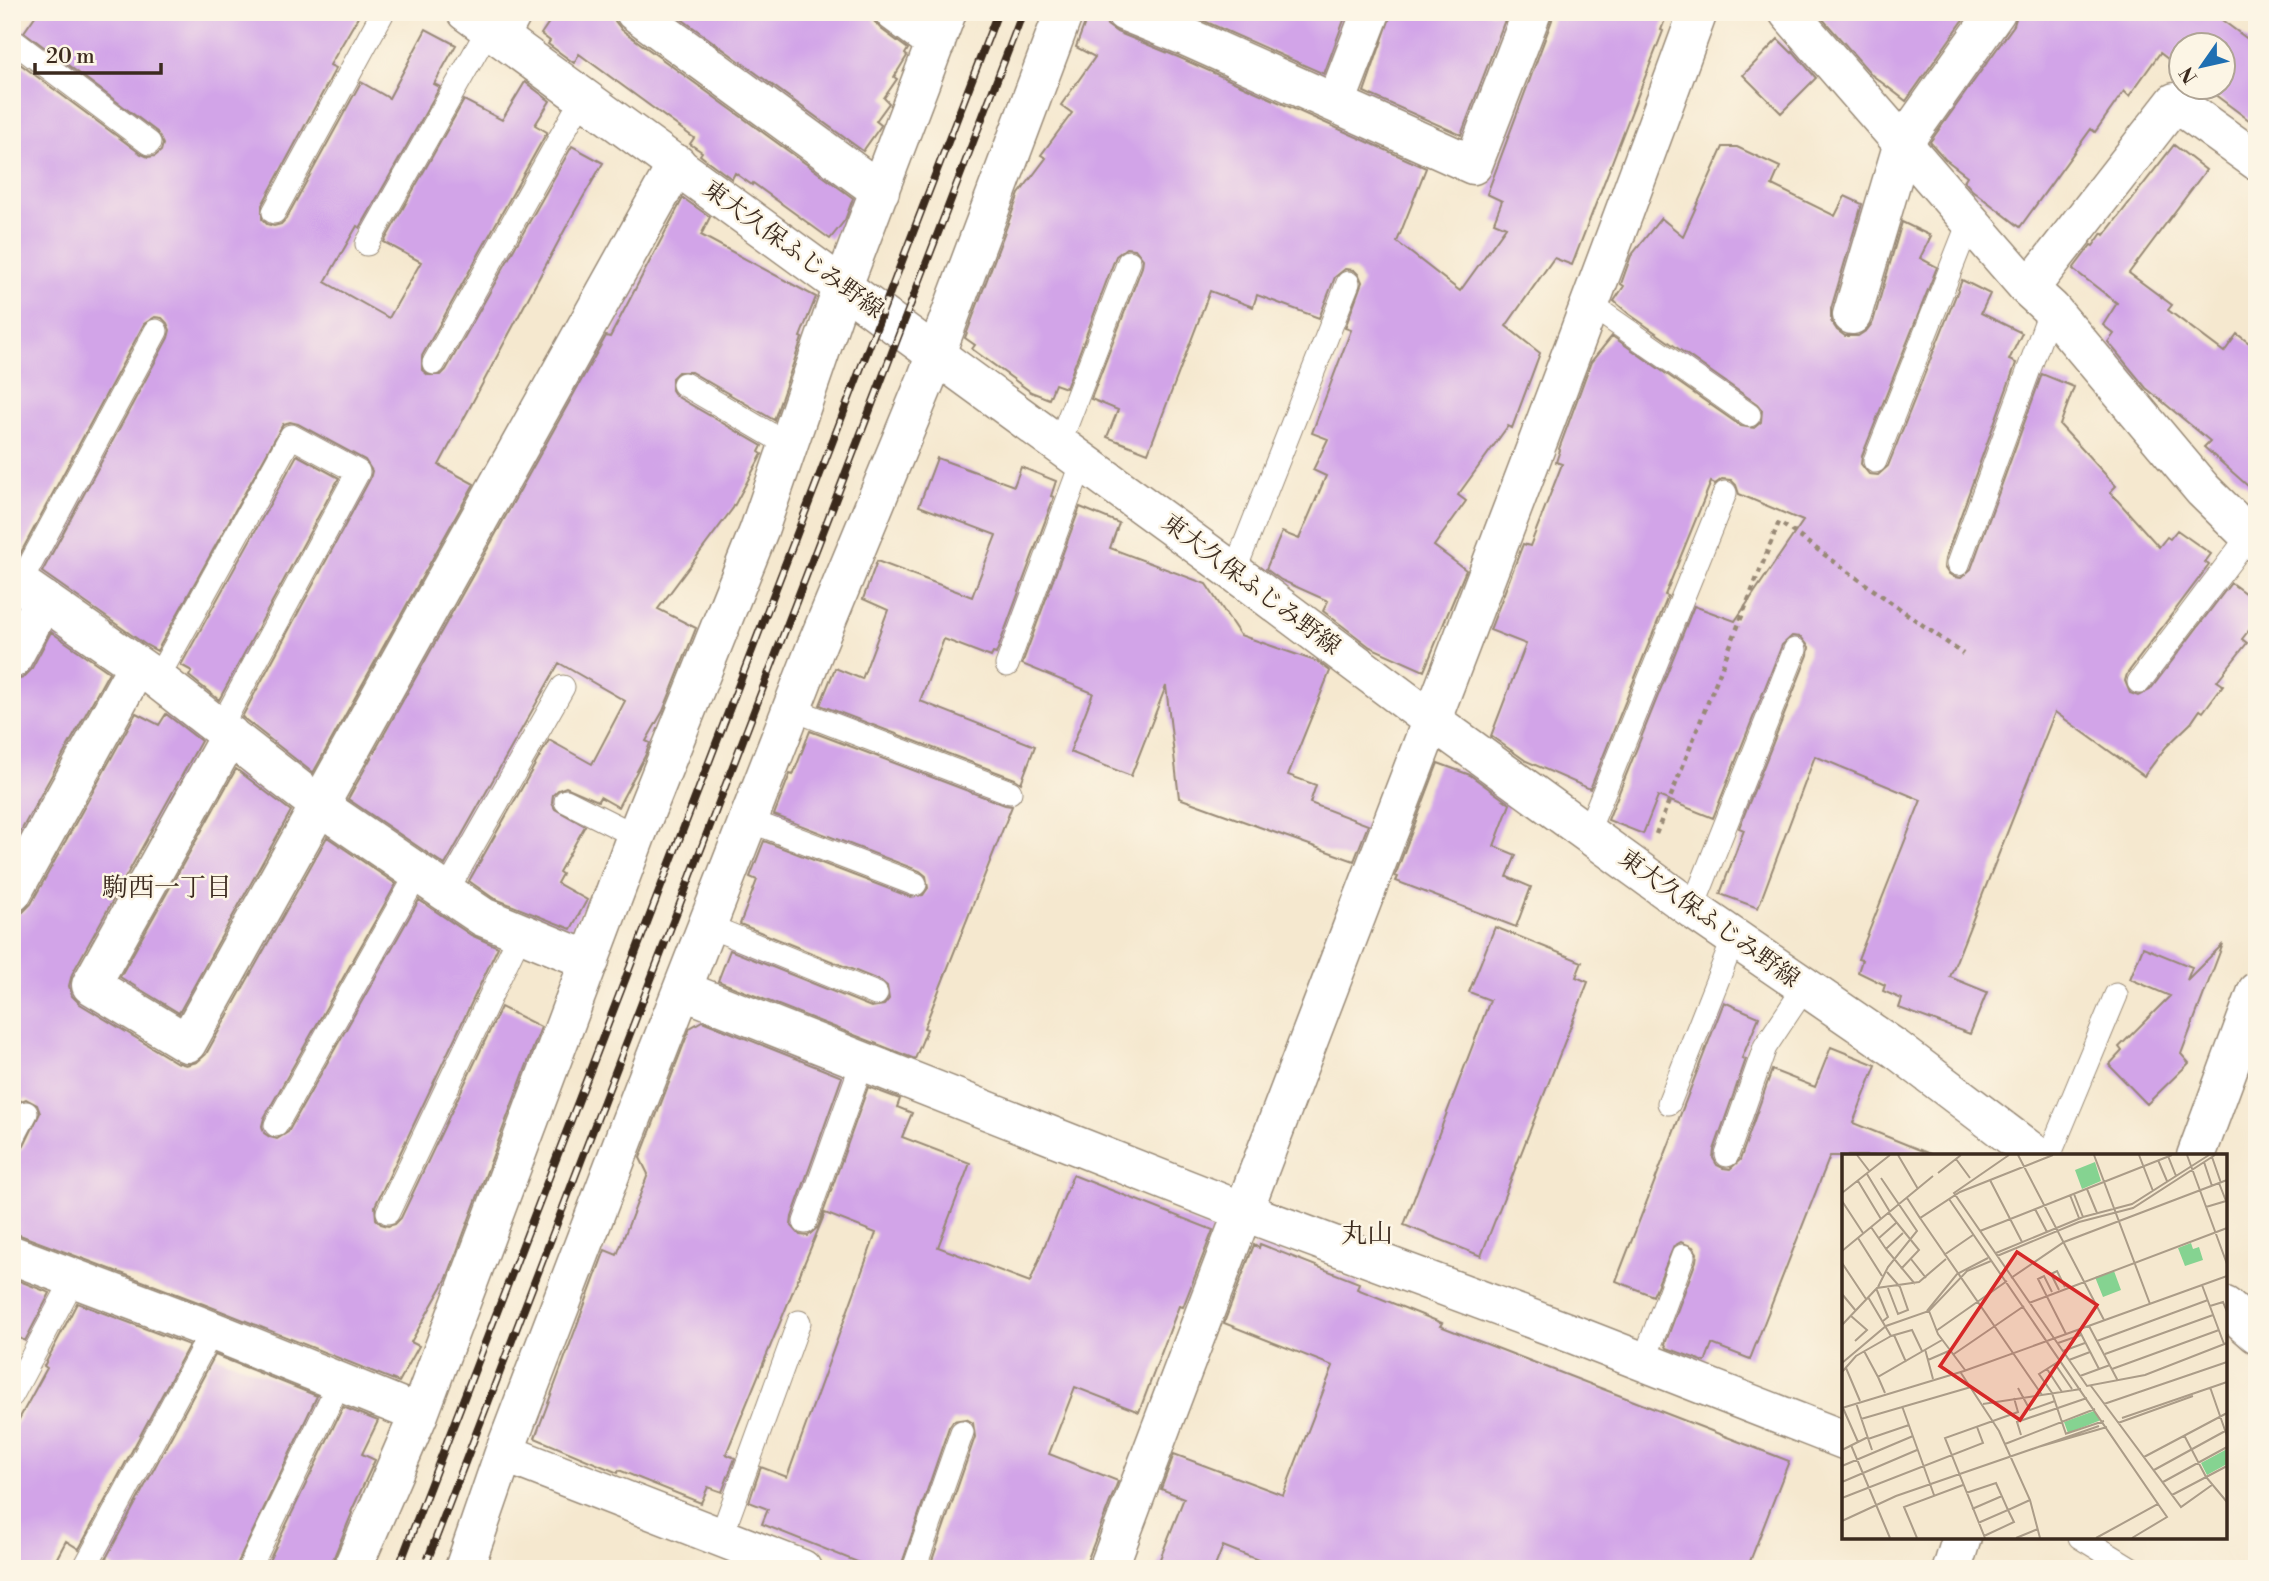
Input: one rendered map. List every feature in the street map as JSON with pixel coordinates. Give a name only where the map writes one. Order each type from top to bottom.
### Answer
[{"type":"street","points":[[635,12],[880,191]]},
{"type":"street","points":[[352,1569],[419,1414],[636,836],[758,530],[790,446],[844,286],[942,28],[894,12]]},
{"type":"street","points":[[464,1569],[503,1452],[792,709],[936,354],[1064,12]]},
{"type":"street","points":[[1125,12],[1192,25],[1336,103],[1473,165],[1532,12]]},
{"type":"street","points":[[1336,103],[1371,12]]},
{"type":"street","points":[[1108,1569],[1430,719],[1591,305],[1698,12]]},
{"type":"street","points":[[1852,315],[1903,143],[1996,12]]},
{"type":"street","points":[[1793,14],[2203,490],[2253,540]]},
{"type":"street","name":"東大久保ふじみ野線","points":[[492,22],[583,97],[1234,572],[1430,719],[1692,909],[1896,1049],[2034,1154]]},
{"type":"street","points":[[2040,299],[2175,102],[2257,161]]},
{"type":"street","points":[[225,731],[91,985],[187,1043],[677,164]]},
{"type":"street","points":[[12,659],[25,587],[147,672],[320,806],[432,883],[483,916],[590,961]]},
{"type":"street","points":[[12,893],[147,672]]},
{"type":"street","points":[[682,990],[1242,1211],[1644,1361],[1842,1439]]},
{"type":"street","points":[[2197,1154],[2257,991]]},
{"type":"street","points":[[12,1255],[419,1414]]},
{"type":"street","points":[[2227,1308],[2257,1334]]},
{"type":"street","points":[[503,1452],[802,1569]]},
{"type":"street","points":[[1952,1569],[1961,1539]]},
{"type":"lane","points":[[274,212],[383,12]]},
{"type":"lane","points":[[367,244],[492,22]]},
{"type":"lane","points":[[12,40],[149,143]]},
{"type":"lane","points":[[433,363],[583,97]]},
{"type":"lane","points":[[1875,461],[1970,220]]},
{"type":"lane","points":[[1007,665],[1129,262]]},
{"type":"lane","points":[[1234,572],[1348,283]]},
{"type":"lane","points":[[1958,564],[2040,299]]},
{"type":"lane","points":[[1591,305],[1749,415]]},
{"type":"lane","points":[[25,587],[156,331]]},
{"type":"lane","points":[[684,384],[790,446]]},
{"type":"lane","points":[[147,672],[291,436],[358,472],[225,731]]},
{"type":"lane","points":[[1588,831],[1725,493]]},
{"type":"lane","points":[[2139,682],[2253,540]]},
{"type":"lane","points":[[1692,909],[1795,650]]},
{"type":"lane","points":[[276,1125],[432,883],[563,687]]},
{"type":"lane","points":[[792,709],[1010,792]]},
{"type":"lane","points":[[566,800],[636,836]]},
{"type":"lane","points":[[748,821],[915,884]]},
{"type":"lane","points":[[708,926],[876,994]]},
{"type":"lane","points":[[388,1212],[521,932]]},
{"type":"lane","points":[[1669,1103],[1734,938]]},
{"type":"lane","points":[[1727,1155],[1765,1048],[1805,987]]},
{"type":"lane","points":[[2050,1154],[2116,995]]},
{"type":"lane","points":[[805,1222],[863,1061]]},
{"type":"lane","points":[[12,1140],[26,1113]]},
{"type":"lane","points":[[1644,1361],[1683,1256]]},
{"type":"lane","points":[[12,1395],[74,1279]]},
{"type":"lane","points":[[721,1537],[799,1322]]},
{"type":"lane","points":[[84,1569],[212,1331]]},
{"type":"lane","points":[[249,1569],[340,1381]]},
{"type":"lane","points":[[914,1569],[962,1432]]},
{"type":"lane","points":[[2083,1539],[2132,1569]]},
{"type":"building","points":[[38,12],[361,12],[330,65],[336,68],[262,205],[262,219],[274,226],[286,219],[361,82],[389,98],[426,29],[456,45],[434,84],[440,87],[360,228],[357,226],[325,282],[389,318],[421,262],[384,242],[464,100],[502,120],[525,82],[550,101],[535,125],[547,132],[422,356],[422,370],[428,375],[441,375],[446,370],[572,146],[603,163],[439,465],[474,484],[313,773],[242,717],[370,479],[372,471],[365,460],[298,424],[283,424],[157,651],[146,645],[42,572],[168,338],[170,330],[167,323],[162,318],[155,317],[144,324],[18,558],[12,556],[12,58],[141,154],[155,156],[161,151],[163,144],[157,132],[24,32]]},
{"type":"building","points":[[556,12],[614,12],[615,21],[622,30],[853,198],[845,220],[830,239],[753,183],[752,185],[735,173],[732,179],[700,155],[702,152],[690,144],[694,138],[579,54],[574,63],[548,44],[550,41],[541,34]]},
{"type":"building","points":[[672,12],[873,12],[874,21],[881,29],[908,49],[905,54],[907,56],[894,77],[897,79],[884,98],[889,103],[876,121],[881,125],[863,151]]},
{"type":"building","points":[[1089,12],[1104,12],[1107,25],[1117,32],[1426,168],[1397,242],[1460,291],[1506,227],[1494,222],[1502,201],[1487,194],[1553,12],[1668,12],[1572,265],[1554,258],[1506,326],[1540,353],[1512,428],[1508,426],[1458,495],[1466,501],[1434,546],[1466,570],[1424,671],[1370,647],[1323,611],[1328,601],[1281,580],[1266,569],[1282,532],[1299,539],[1326,476],[1313,470],[1328,439],[1312,433],[1351,330],[1345,328],[1362,282],[1354,270],[1345,269],[1335,277],[1319,318],[1257,295],[1253,307],[1210,291],[1148,453],[1107,437],[1118,410],[1091,399],[1142,267],[1143,259],[1135,249],[1126,248],[1116,256],[1066,388],[1055,384],[1049,399],[1031,392],[972,349],[975,345],[965,338],[1019,194],[1046,158],[1041,155],[1072,113],[1061,105],[1095,57],[1076,47]]},
{"type":"building","points":[[1184,12],[1347,12],[1324,74]]},
{"type":"building","points":[[1392,12],[1508,12],[1461,135],[1364,92]]},
{"type":"building","points":[[1825,12],[1969,12],[1906,101],[1872,75],[1821,17]]},
{"type":"building","points":[[2018,12],[2211,12],[2257,46],[2257,126],[2225,102],[2238,102],[2238,32],[2168,32],[2168,59],[2160,53],[2129,96],[2124,91],[2095,132],[2091,129],[2020,227],[1972,190],[1964,181],[1967,176],[1945,159],[1930,142],[2014,25]]},
{"type":"building","points":[[1778,39],[1792,53],[1793,51],[1816,78],[1781,113],[1743,75]]},
{"type":"building","points":[[2174,145],[2206,170],[2129,273],[2172,305],[2168,310],[2224,352],[2237,334],[2257,349],[2257,494],[2204,447],[2210,441],[2146,388],[2108,342],[2114,334],[2103,325],[2117,303],[2073,269],[2091,245],[2093,246],[2102,233],[2104,235]]},
{"type":"building","points":[[1723,147],[1737,147],[1780,167],[1772,185],[1835,216],[1845,196],[1862,204],[1831,309],[1831,321],[1845,336],[1858,336],[1873,322],[1902,222],[1931,236],[1920,258],[1937,267],[1862,456],[1861,464],[1869,474],[1878,475],[1888,466],[1962,280],[1990,294],[1981,313],[2022,333],[2009,360],[2016,363],[1945,559],[1944,567],[1948,573],[1961,578],[1971,569],[2042,374],[2074,387],[2060,425],[2116,486],[2110,492],[2159,547],[2177,530],[2211,554],[2205,562],[2209,565],[2127,674],[2125,681],[2130,693],[2138,696],[2150,690],[2231,583],[2257,602],[2257,620],[2242,639],[2247,643],[2217,681],[2223,685],[2203,712],[2200,710],[2144,776],[2055,712],[1950,977],[1987,992],[1970,1034],[1899,1008],[1902,999],[1883,991],[1885,985],[1858,972],[1862,960],[1858,959],[1921,800],[1815,756],[1758,908],[1720,894],[1744,830],[1739,828],[1808,655],[1809,647],[1801,637],[1792,636],[1782,645],[1713,818],[1658,796],[1643,834],[1608,820],[1694,606],[1735,621],[1803,521],[1739,494],[1731,480],[1722,479],[1715,484],[1711,482],[1590,789],[1526,761],[1491,736],[1526,644],[1490,630],[1523,544],[1530,546],[1562,464],[1556,462],[1559,449],[1591,362],[1612,336],[1741,426],[1754,428],[1761,422],[1762,410],[1757,404],[1614,301],[1624,286],[1621,284],[1631,256],[1661,218],[1683,236]]},
{"type":"building","points":[[683,198],[710,217],[701,235],[816,297],[800,337],[802,338],[774,420],[691,372],[678,372],[672,378],[672,390],[676,396],[762,446],[759,452],[762,454],[733,508],[658,609],[696,628],[663,711],[646,741],[650,743],[645,756],[618,807],[600,797],[598,801],[566,787],[553,795],[552,803],[555,809],[585,826],[559,872],[562,874],[557,883],[587,900],[571,929],[493,898],[469,881],[549,740],[592,764],[625,701],[559,663],[445,865],[348,799],[606,336],[610,337]]},
{"type":"building","points":[[297,455],[339,478],[219,700],[189,676],[192,671],[181,665]]},
{"type":"building","points":[[937,458],[1014,486],[1021,467],[1056,481],[1051,496],[1054,497],[996,654],[993,653],[991,657],[944,639],[920,701],[1035,746],[1021,783],[820,705],[835,668],[862,679],[888,610],[863,599],[877,561],[972,597],[996,535],[919,506]]},
{"type":"building","points":[[1080,507],[1119,523],[1110,548],[1206,584],[1240,635],[1318,662],[1330,671],[1288,775],[1316,785],[1310,803],[1368,825],[1354,861],[1179,798],[1166,686],[1131,776],[1070,752],[1093,693],[1022,664]]},
{"type":"building","points":[[51,632],[109,672],[12,847],[12,681],[23,678],[31,670]]},
{"type":"building","points":[[136,713],[159,725],[166,714],[201,741],[72,974],[69,986],[72,996],[80,1004],[176,1062],[186,1065],[197,1062],[206,1054],[327,837],[396,884],[264,1118],[264,1133],[277,1139],[288,1132],[419,900],[471,935],[498,947],[375,1206],[376,1219],[388,1226],[401,1218],[501,1007],[541,1027],[447,1278],[411,1342],[419,1346],[399,1382],[206,1305],[12,1234],[12,1154],[19,1152],[24,1146],[40,1113],[37,1105],[26,1099],[18,1102],[12,1109],[12,915],[23,912],[31,904]]},
{"type":"building","points":[[810,731],[1012,806],[924,1028],[927,1029],[915,1059],[718,981],[730,950],[871,1007],[884,1005],[889,999],[887,986],[881,981],[740,924],[757,880],[750,877],[764,841],[910,897],[923,895],[928,888],[926,876],[920,871],[774,815]]},
{"type":"building","points":[[1438,763],[1470,775],[1510,804],[1494,846],[1516,855],[1507,877],[1531,887],[1516,927],[1396,881],[1398,877],[1395,876]]},
{"type":"building","points":[[236,769],[291,811],[179,1013],[120,977]]},
{"type":"building","points":[[1495,927],[1582,962],[1576,977],[1588,982],[1481,1256],[1404,1225],[1490,1000],[1469,992]]},
{"type":"building","points":[[2223,944],[2181,1054],[2189,1063],[2147,1104],[2109,1065],[2122,1051],[2119,1047],[2170,996],[2130,979],[2143,947],[2192,967],[2187,980]]},
{"type":"building","points":[[1724,1002],[1759,1017],[1742,1058],[1746,1059],[1714,1150],[1713,1158],[1717,1165],[1730,1169],[1740,1160],[1772,1070],[1815,1087],[1831,1047],[1876,1065],[1853,1123],[1930,1154],[1830,1156],[1750,1359],[1712,1344],[1705,1362],[1667,1348],[1665,1344],[1696,1261],[1697,1253],[1693,1247],[1681,1242],[1674,1246],[1653,1296],[1616,1281]]},
{"type":"building","points":[[702,1021],[842,1077],[792,1217],[791,1225],[800,1235],[808,1236],[818,1227],[868,1087],[900,1099],[897,1107],[912,1113],[902,1137],[970,1163],[938,1247],[1030,1282],[1073,1175],[1213,1230],[1183,1307],[1179,1306],[1139,1412],[1075,1387],[1049,1454],[1118,1481],[1084,1569],[929,1569],[975,1437],[973,1423],[966,1419],[953,1421],[949,1427],[900,1569],[875,1569],[762,1524],[768,1509],[749,1502],[761,1467],[787,1477],[876,1233],[825,1213],[726,1454],[735,1458],[722,1492],[708,1487],[701,1503],[619,1470],[618,1473],[535,1438],[605,1250],[617,1255],[648,1174],[640,1158],[690,1028]]},
{"type":"building","points":[[1260,1244],[1359,1283],[1357,1289],[1442,1323],[1440,1326],[1789,1461],[1747,1569],[1281,1569],[1223,1546],[1214,1569],[1156,1569],[1184,1498],[1161,1489],[1174,1454],[1283,1495],[1333,1366],[1224,1323],[1254,1245],[1259,1248]]},
{"type":"building","points":[[12,1278],[50,1293],[25,1341],[12,1334]]},
{"type":"building","points":[[77,1303],[189,1345],[79,1549],[66,1541],[51,1569],[12,1569],[12,1432],[47,1368],[44,1366]]},
{"type":"building","points":[[215,1355],[317,1396],[235,1569],[117,1569],[104,1562]]},
{"type":"building","points":[[343,1407],[378,1421],[362,1454],[375,1460],[332,1562],[328,1569],[265,1569]]},
{"type":"railway","points":[[398,1569],[998,12]]},
{"type":"railway","points":[[424,1569],[1023,12]]},
{"type":"district","name":"駒西一丁目","points":[[167,888]]},
{"type":"district","name":"丸山","points":[[1367,1234]]}]
